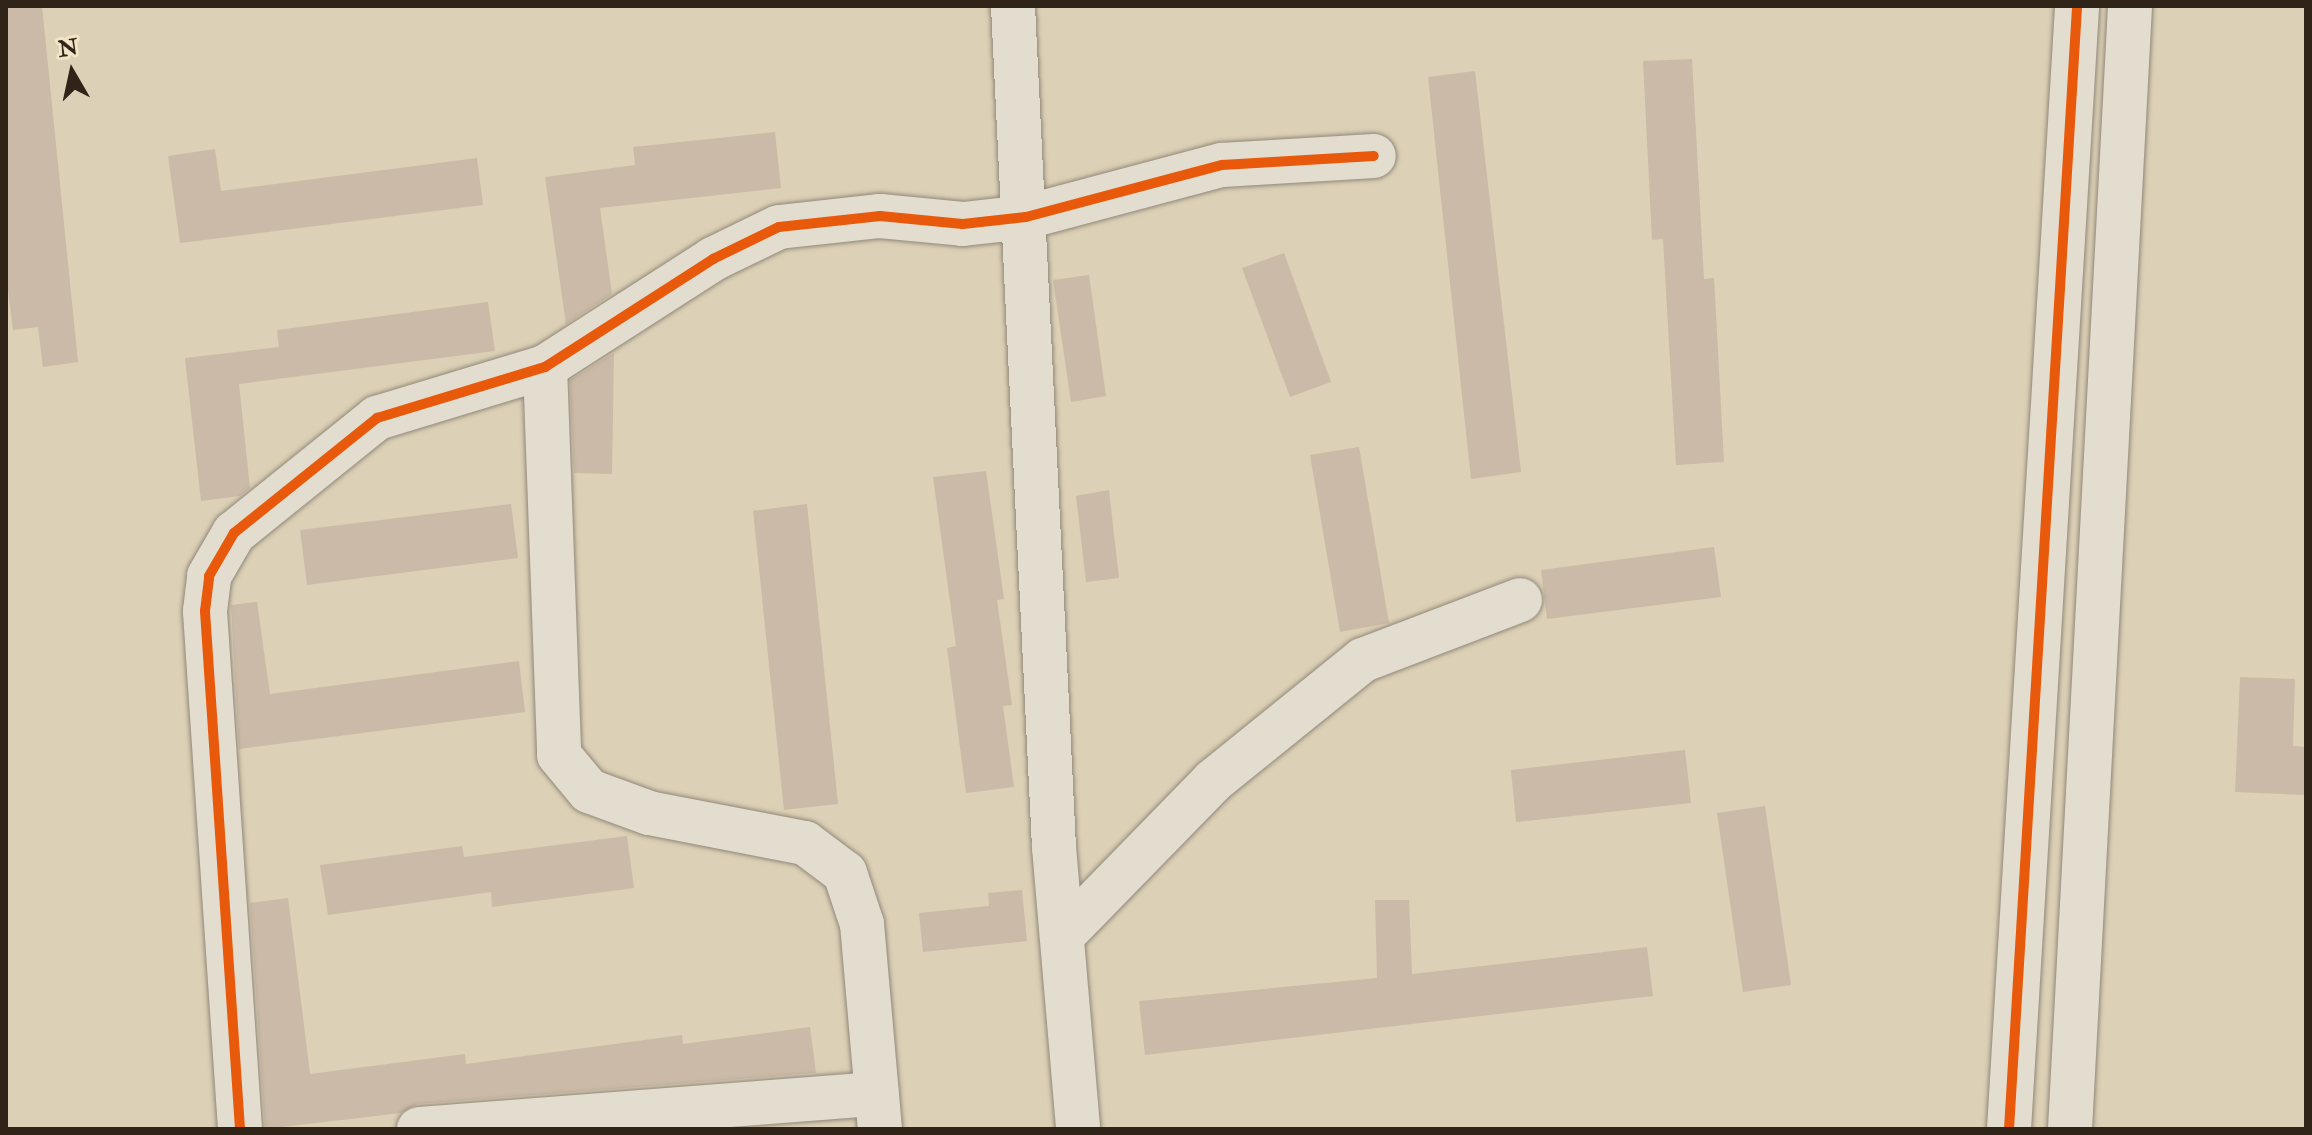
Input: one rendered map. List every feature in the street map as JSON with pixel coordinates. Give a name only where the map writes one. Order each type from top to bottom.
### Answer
[{"type":"street","points":[[1013,6],[1062,936],[1078,1129]]},
{"type":"street","points":[[2009,1129],[2077,6]]},
{"type":"street","points":[[2070,1129],[2130,6]]},
{"type":"street","points":[[240,1129],[205,611],[209,576],[234,533],[377,418],[545,367],[713,259],[779,227],[880,216],[963,224],[1026,217],[1222,165],[1374,156]]},
{"type":"street","points":[[419,1129],[879,1112],[862,924],[845,873],[805,843],[649,813],[589,791],[559,755],[545,367]]},
{"type":"street","points":[[1062,936],[1213,781],[1363,660],[1520,600]]},
{"type":"building","points":[[6,6],[42,6],[78,362],[43,367],[38,327],[13,330],[6,274]]},
{"type":"building","points":[[1692,59],[1704,279],[1714,278],[1724,462],[1676,465],[1663,239],[1652,240],[1643,61]]},
{"type":"building","points":[[1475,71],[1521,472],[1471,479],[1428,77]]},
{"type":"building","points":[[775,132],[781,188],[600,208],[612,294],[566,324],[545,177],[635,165],[633,147]]},
{"type":"building","points":[[215,149],[221,191],[477,158],[483,205],[180,243],[168,156]]},
{"type":"building","points":[[1284,253],[1331,382],[1290,397],[1242,268]]},
{"type":"building","points":[[1089,275],[1106,396],[1071,402],[1053,280]]},
{"type":"building","points":[[488,302],[495,351],[239,384],[250,488],[240,496],[201,501],[185,358],[279,347],[277,330]]},
{"type":"building","points":[[614,353],[612,474],[574,473],[570,380]]},
{"type":"building","points":[[1359,447],[1389,623],[1340,632],[1310,455]]},
{"type":"building","points":[[986,471],[1004,599],[997,600],[1012,705],[1003,706],[1014,787],[966,793],[947,648],[956,646],[933,477]]},
{"type":"building","points":[[1109,490],[1119,578],[1086,582],[1076,496]]},
{"type":"building","points":[[511,504],[518,558],[307,585],[300,530]]},
{"type":"building","points":[[807,504],[838,804],[784,810],[753,511]]},
{"type":"building","points":[[1714,547],[1721,597],[1547,619],[1541,570]]},
{"type":"building","points":[[257,602],[270,694],[519,661],[525,712],[239,749],[231,605]]},
{"type":"building","points":[[2240,677],[2295,679],[2293,746],[2306,747],[2306,795],[2235,792]]},
{"type":"building","points":[[1685,750],[1691,803],[1516,822],[1511,770]]},
{"type":"building","points":[[1765,806],[1791,985],[1743,992],[1717,813]]},
{"type":"building","points":[[627,836],[634,888],[492,907],[491,892],[328,915],[320,865],[462,846],[464,857]]},
{"type":"building","points":[[1022,890],[1027,941],[923,952],[919,913],[989,906],[988,893]]},
{"type":"building","points":[[288,898],[310,1074],[465,1054],[466,1064],[682,1035],[683,1044],[810,1027],[816,1073],[417,1104],[401,1113],[265,1129],[250,903]]},
{"type":"building","points":[[1375,900],[1409,900],[1412,974],[1647,947],[1653,996],[1145,1055],[1139,1001],[1377,978]]},
{"type":"cycle path","points":[[2009,1129],[2077,6]]},
{"type":"cycle path","points":[[240,1129],[205,611],[209,576],[234,533],[377,418],[545,367],[713,259],[779,227],[880,216],[963,224],[1026,217],[1222,165],[1374,156]]}]
